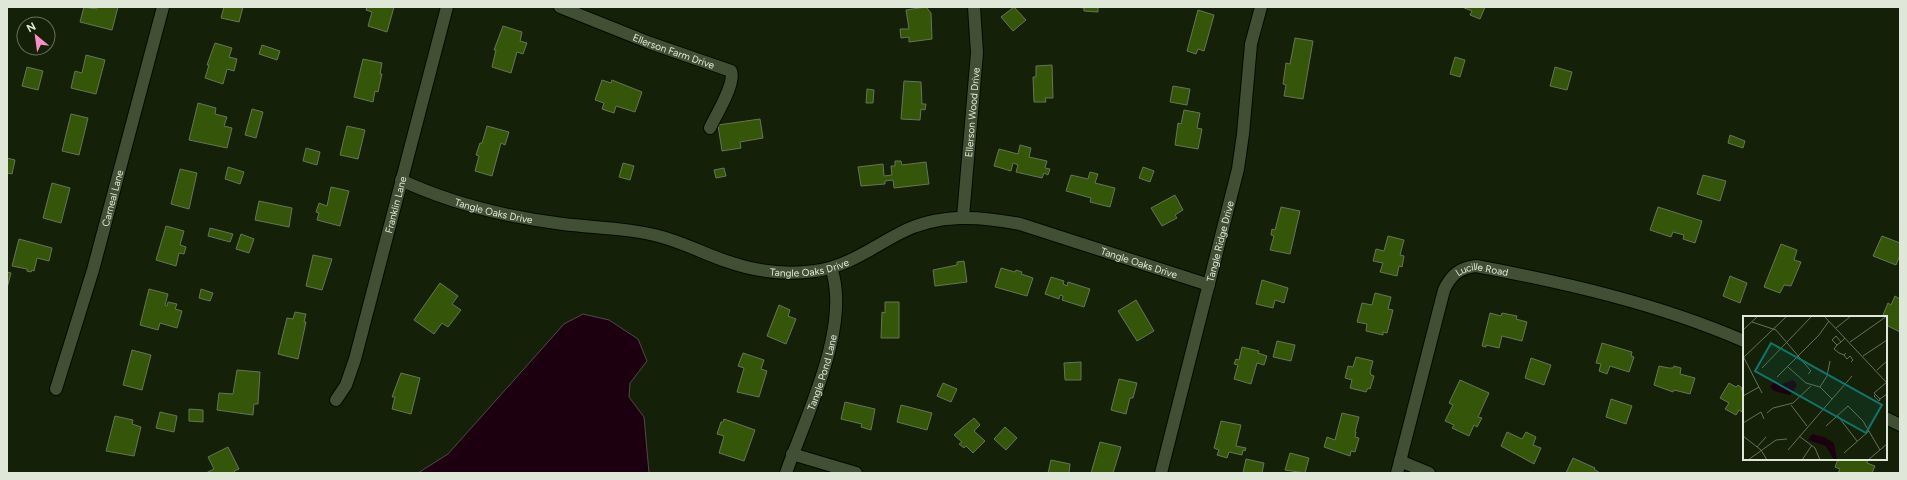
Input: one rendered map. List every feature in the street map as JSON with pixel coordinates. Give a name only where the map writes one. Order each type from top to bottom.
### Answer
[{"type":"street","name":"Carneal Lane","points":[[56,389],[93,270],[163,7]]},
{"type":"street","name":"Franklin Lane","points":[[336,400],[346,385],[355,359],[447,7]]},
{"type":"street","name":"Ellerson Farm Drive","points":[[560,7],[650,43],[731,71],[733,76],[730,86],[710,128]]},
{"type":"street","name":"Ellerson Wood Drive","points":[[963,217],[977,53],[974,7]]},
{"type":"street","name":"Tangle Ridge Drive","points":[[1161,473],[1238,170],[1243,134],[1251,44],[1261,7]]},
{"type":"street","name":"Tangle Oaks Drive","points":[[401,180],[432,194],[464,205],[562,224],[634,231],[663,237],[727,262],[757,269],[783,272],[815,271],[831,268],[843,264],[902,232],[922,223],[963,217],[994,219],[1020,224],[1210,285]]},
{"type":"street","name":"Lucille Road","points":[[1397,473],[1444,290],[1449,279],[1456,272],[1466,267],[1476,266],[1592,290],[1689,320],[1743,341]]},
{"type":"street","name":"Tangle Pond Lane","points":[[786,473],[826,363],[833,332],[836,288],[831,268]]},
{"type":"street","points":[[1887,419],[1900,426]]},
{"type":"street","points":[[792,454],[856,473]]},
{"type":"street","points":[[1400,461],[1429,473]]},
{"type":"shaded area","points":[[583,314],[609,320],[638,339],[647,361],[630,383],[629,397],[644,417],[649,473],[418,473],[448,454],[564,324]]},
{"type":"building","points":[[84,7],[97,9],[98,7],[118,7],[112,30],[80,22]]},
{"type":"building","points":[[224,7],[243,7],[239,22],[221,18]]},
{"type":"building","points":[[367,7],[394,7],[387,32],[368,26],[372,12],[366,10]]},
{"type":"building","points":[[926,7],[931,13],[932,39],[909,42],[909,37],[901,38],[900,29],[909,29],[906,10]]},
{"type":"building","points":[[1014,7],[1026,20],[1013,31],[1001,17]]},
{"type":"building","points":[[1076,7],[1098,7],[1098,12],[1084,11],[1084,8]]},
{"type":"building","points":[[1462,7],[1485,7],[1480,19],[1470,15],[1472,11]]},
{"type":"building","points":[[1198,10],[1214,15],[1204,51],[1198,49],[1196,54],[1187,51]]},
{"type":"building","points":[[503,26],[522,32],[520,41],[527,43],[523,54],[517,52],[511,73],[492,67],[496,50],[494,50]]},
{"type":"building","points":[[1295,38],[1313,41],[1303,99],[1284,96],[1286,85],[1283,84],[1286,63],[1290,64]]},
{"type":"building","points":[[215,43],[232,48],[229,57],[237,59],[234,71],[227,69],[223,84],[205,78],[209,65],[207,65]]},
{"type":"building","points":[[262,45],[280,51],[277,60],[259,54]]},
{"type":"building","points":[[86,55],[105,60],[96,94],[71,88],[75,71],[82,73]]},
{"type":"building","points":[[1455,57],[1465,60],[1460,77],[1450,74]]},
{"type":"building","points":[[363,59],[382,63],[380,74],[382,74],[378,92],[375,91],[373,102],[354,97]]},
{"type":"building","points":[[1052,65],[1053,98],[1045,98],[1046,102],[1034,102],[1033,77],[1036,77],[1036,66]]},
{"type":"building","points":[[27,67],[43,71],[38,90],[22,86]]},
{"type":"building","points":[[1555,67],[1572,72],[1567,90],[1550,86]]},
{"type":"building","points":[[602,80],[611,83],[612,80],[642,92],[635,112],[616,106],[614,113],[602,109],[604,103],[595,100]]},
{"type":"building","points":[[904,81],[921,82],[922,104],[926,104],[925,110],[921,109],[920,120],[901,119]]},
{"type":"building","points":[[1173,86],[1190,89],[1187,105],[1170,102]]},
{"type":"building","points":[[867,89],[874,90],[873,103],[866,103]]},
{"type":"building","points":[[198,103],[216,108],[215,114],[227,117],[224,126],[232,128],[227,148],[189,140]]},
{"type":"building","points":[[252,109],[263,112],[256,138],[245,135]]},
{"type":"building","points":[[1184,110],[1200,113],[1197,128],[1202,129],[1198,149],[1175,145],[1178,123],[1181,124]]},
{"type":"building","points":[[71,114],[88,118],[79,155],[62,151]]},
{"type":"building","points":[[760,119],[763,138],[740,142],[741,148],[722,151],[718,125]]},
{"type":"building","points":[[347,126],[365,130],[358,159],[340,155]]},
{"type":"building","points":[[487,126],[509,132],[505,145],[501,143],[492,176],[475,171],[479,156],[476,155],[480,143],[482,143]]},
{"type":"building","points":[[1730,135],[1745,141],[1743,148],[1728,143]]},
{"type":"building","points":[[1020,145],[1031,148],[1029,157],[1047,161],[1045,168],[1050,169],[1048,175],[1044,173],[1042,178],[1016,172],[1018,165],[1013,163],[1011,171],[994,166],[999,149],[1018,154]]},
{"type":"building","points":[[306,148],[320,152],[317,165],[303,161]]},
{"type":"building","points":[[7,158],[15,160],[12,174],[7,173]]},
{"type":"building","points":[[895,161],[901,161],[902,165],[926,162],[929,184],[894,188],[893,180],[885,181],[885,184],[861,186],[858,167],[883,164],[884,176],[892,175],[891,166],[895,166]]},
{"type":"building","points":[[623,163],[634,166],[630,180],[619,177]]},
{"type":"building","points":[[228,167],[244,172],[240,184],[225,179]]},
{"type":"building","points":[[1143,167],[1154,171],[1150,182],[1139,178]]},
{"type":"building","points":[[724,168],[726,176],[716,178],[714,170]]},
{"type":"building","points":[[180,169],[197,173],[189,209],[171,204]]},
{"type":"building","points":[[1090,172],[1098,174],[1095,183],[1115,188],[1110,207],[1090,202],[1091,198],[1066,191],[1071,175],[1088,179]]},
{"type":"building","points":[[1703,175],[1726,181],[1720,201],[1697,194]]},
{"type":"building","points":[[52,183],[70,188],[61,223],[43,218]]},
{"type":"building","points":[[331,187],[349,191],[340,226],[317,220],[319,213],[316,212],[319,203],[327,206]]},
{"type":"building","points":[[1175,195],[1183,210],[1175,215],[1177,218],[1162,226],[1151,208]]},
{"type":"building","points":[[259,201],[292,208],[289,227],[255,220]]},
{"type":"building","points":[[1281,207],[1300,211],[1290,254],[1270,250],[1274,236],[1271,235],[1272,229],[1275,230]]},
{"type":"building","points":[[1658,207],[1702,221],[1695,243],[1683,239],[1684,235],[1673,232],[1671,237],[1650,230]]},
{"type":"building","points":[[166,226],[184,231],[180,245],[186,247],[184,254],[179,253],[176,266],[156,260]]},
{"type":"building","points":[[210,228],[233,234],[230,242],[208,236]]},
{"type":"building","points":[[241,234],[254,239],[249,253],[236,249]]},
{"type":"building","points":[[1388,236],[1404,240],[1400,255],[1404,256],[1402,267],[1399,266],[1397,276],[1380,272],[1383,263],[1373,261],[1376,249],[1384,251]]},
{"type":"building","points":[[1882,236],[1900,243],[1900,255],[1896,265],[1873,256]]},
{"type":"building","points":[[19,239],[52,248],[49,261],[37,258],[34,271],[32,270],[31,272],[27,271],[27,269],[12,266]]},
{"type":"building","points":[[1781,244],[1797,250],[1794,260],[1801,262],[1791,286],[1784,285],[1780,293],[1764,287]]},
{"type":"building","points":[[313,255],[332,259],[322,290],[306,286]]},
{"type":"building","points":[[964,261],[967,282],[935,286],[933,270],[957,265],[957,262]]},
{"type":"building","points":[[1001,268],[1015,272],[1016,270],[1022,272],[1021,274],[1033,278],[1027,296],[995,287]]},
{"type":"building","points":[[7,272],[11,273],[7,288]]},
{"type":"building","points":[[1730,276],[1747,283],[1740,303],[1723,296]]},
{"type":"building","points":[[1051,277],[1064,281],[1063,284],[1067,286],[1068,282],[1090,289],[1084,307],[1062,300],[1063,296],[1060,295],[1059,299],[1045,294]]},
{"type":"building","points":[[1262,280],[1288,288],[1284,303],[1275,300],[1273,308],[1256,304]]},
{"type":"building","points":[[440,283],[458,296],[452,304],[461,310],[448,327],[442,323],[434,334],[414,320]]},
{"type":"building","points":[[149,289],[168,294],[165,305],[167,306],[168,302],[177,304],[175,309],[182,311],[177,328],[160,323],[158,330],[140,325]]},
{"type":"building","points":[[201,289],[213,293],[210,301],[199,298]]},
{"type":"building","points":[[1375,293],[1391,297],[1388,309],[1393,310],[1387,333],[1383,332],[1383,335],[1366,331],[1367,324],[1357,322],[1362,303],[1372,305]]},
{"type":"building","points":[[1895,296],[1900,299],[1900,332],[1887,326],[1887,316],[1883,315],[1888,303],[1891,305]]},
{"type":"building","points":[[1136,300],[1154,331],[1137,341],[1118,311]]},
{"type":"building","points":[[885,302],[899,302],[899,338],[881,338],[882,312],[885,313]]},
{"type":"building","points":[[779,305],[790,310],[788,316],[796,319],[786,344],[767,336]]},
{"type":"building","points":[[295,312],[306,314],[304,322],[306,322],[298,359],[278,354],[287,318],[293,319]]},
{"type":"building","points":[[1490,313],[1501,316],[1502,313],[1517,316],[1516,319],[1527,322],[1522,341],[1502,336],[1499,348],[1486,345],[1486,347],[1482,346]]},
{"type":"building","points":[[1277,341],[1295,345],[1291,361],[1273,357]]},
{"type":"building","points":[[1602,343],[1632,352],[1631,356],[1634,357],[1629,372],[1610,366],[1607,374],[1599,371],[1601,364],[1596,363]]},
{"type":"building","points":[[1242,347],[1259,351],[1258,353],[1267,356],[1264,365],[1257,363],[1251,384],[1234,379],[1238,365],[1234,364],[1236,359],[1239,360]]},
{"type":"building","points":[[132,350],[151,355],[142,390],[123,385]]},
{"type":"building","points":[[743,353],[764,360],[761,369],[767,371],[759,397],[737,392],[744,368],[738,366]]},
{"type":"building","points":[[1356,357],[1373,361],[1370,372],[1371,375],[1374,376],[1370,389],[1368,388],[1366,392],[1350,388],[1352,380],[1345,378],[1348,366],[1353,367]]},
{"type":"building","points":[[1531,358],[1551,365],[1544,385],[1525,378]]},
{"type":"building","points":[[1081,362],[1081,380],[1065,380],[1064,363]]},
{"type":"building","points":[[1659,366],[1673,368],[1674,366],[1681,368],[1680,374],[1695,378],[1690,394],[1674,390],[1673,392],[1654,385]]},
{"type":"building","points":[[237,370],[260,372],[258,404],[254,404],[253,415],[217,410],[219,393],[233,394]]},
{"type":"building","points":[[401,373],[420,378],[411,414],[392,409],[395,397],[392,397]]},
{"type":"building","points":[[1119,379],[1137,383],[1133,398],[1130,398],[1126,414],[1111,410]]},
{"type":"building","points":[[1460,380],[1489,393],[1478,417],[1482,418],[1477,427],[1474,425],[1469,436],[1452,428],[1454,425],[1445,421],[1453,405],[1449,403]]},
{"type":"building","points":[[943,383],[957,389],[951,402],[937,396]]},
{"type":"building","points":[[1729,383],[1736,387],[1738,385],[1742,388],[1741,390],[1743,391],[1743,412],[1739,410],[1736,415],[1725,409],[1729,403],[1720,398]]},
{"type":"building","points":[[1611,399],[1632,406],[1626,424],[1606,417]]},
{"type":"building","points":[[845,402],[875,409],[871,430],[861,427],[862,424],[841,419]]},
{"type":"building","points":[[901,405],[932,413],[927,430],[897,422]]},
{"type":"building","points":[[189,409],[203,410],[203,422],[189,421]]},
{"type":"building","points":[[160,412],[177,416],[174,432],[156,428]]},
{"type":"building","points":[[1342,413],[1359,417],[1355,437],[1359,438],[1355,452],[1351,451],[1350,456],[1324,447],[1327,437],[1335,440]]},
{"type":"building","points":[[115,416],[133,420],[132,424],[141,427],[134,456],[106,451]]},
{"type":"building","points":[[974,418],[980,425],[974,431],[985,441],[973,453],[966,446],[964,448],[959,444],[962,442],[954,435]]},
{"type":"building","points":[[724,419],[755,430],[744,461],[719,453],[724,436],[717,434],[721,422],[723,422]]},
{"type":"building","points":[[1221,421],[1241,425],[1236,446],[1246,448],[1245,451],[1243,450],[1242,455],[1229,452],[1227,458],[1217,455],[1219,450],[1214,448]]},
{"type":"building","points":[[1005,427],[1017,438],[1006,450],[994,439]]},
{"type":"building","points":[[1507,432],[1522,439],[1526,432],[1536,437],[1533,445],[1541,448],[1534,464],[1501,446]]},
{"type":"building","points":[[1100,442],[1121,447],[1113,473],[1091,473]]},
{"type":"building","points":[[228,447],[239,469],[234,471],[235,473],[206,473],[214,469],[208,457]]},
{"type":"building","points":[[1290,453],[1309,458],[1305,473],[1285,470]]},
{"type":"building","points":[[1573,458],[1595,468],[1594,469],[1600,473],[1566,473]]},
{"type":"building","points":[[1246,459],[1264,463],[1262,473],[1243,473]]},
{"type":"building","points":[[1051,460],[1070,464],[1069,473],[1048,473]]},
{"type":"building","points":[[1838,460],[1868,460],[1867,463],[1875,466],[1872,473],[1838,473],[1840,469],[1835,467]]}]
